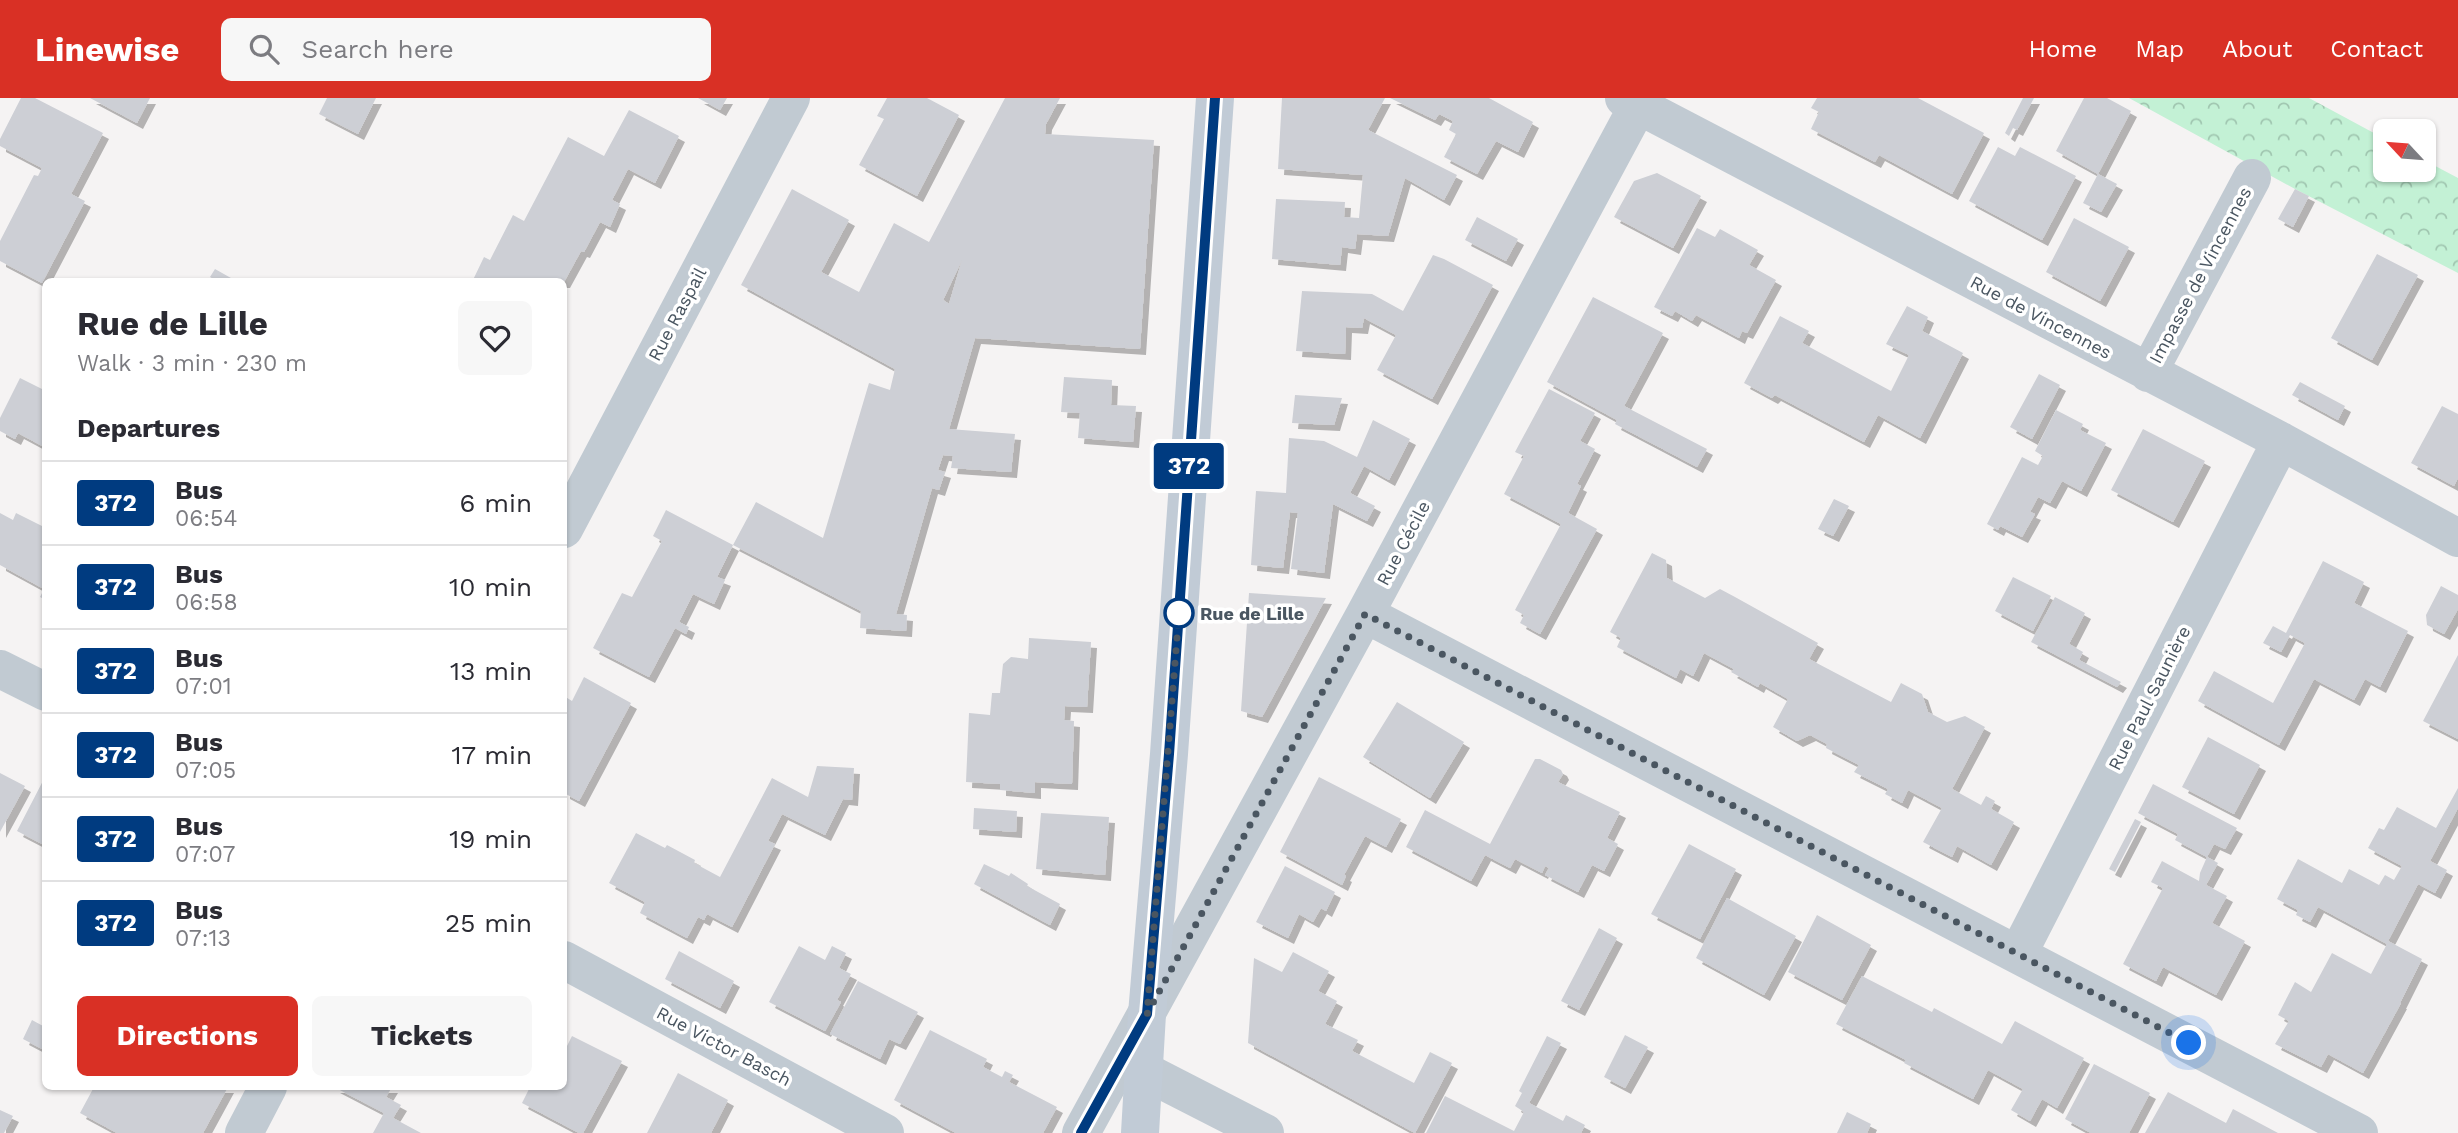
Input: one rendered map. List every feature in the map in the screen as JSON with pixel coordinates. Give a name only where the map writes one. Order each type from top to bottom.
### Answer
[{"type":"main road","points":[[1140,1133],[1215,98]]},
{"type":"street","name":"Rue Raspail","points":[[567,523],[791,98]]},
{"type":"street","name":"Rue Cécile","points":[[1081,1133],[1365,614],[1635,101]]},
{"type":"street","name":"Rue de Vincennes","points":[[1635,101],[2281,441],[2458,538]]},
{"type":"street","name":"Impasse de Vincennes","points":[[2148,373],[2252,178]]},
{"type":"street","name":"Rue Paul Saunière","points":[[2018,954],[2281,441]]},
{"type":"street","points":[[1365,614],[2359,1133]]},
{"type":"street","points":[[0,669],[42,690]]},
{"type":"street","name":"Rue Victor Basch","points":[[567,962],[884,1133]]},
{"type":"street","points":[[1144,1071],[1265,1133]]},
{"type":"street","points":[[244,1133],[266,1090]]},
{"type":"green space","points":[[2129,98],[2309,98],[2373,133],[2373,182],[2436,182],[2436,166],[2458,178],[2458,273],[2295,189]]},
{"type":"building","points":[[21,98],[35,98],[103,133],[71,194],[85,201],[45,278],[42,278],[42,283],[0,261],[0,241],[34,175],[38,176],[42,168],[0,146],[0,139]]},
{"type":"building","points":[[90,98],[150,98],[137,123]]},
{"type":"building","points":[[327,98],[376,98],[358,134],[319,114]]},
{"type":"building","points":[[698,98],[727,98],[720,110]]},
{"type":"building","points":[[887,98],[927,98],[959,115],[917,196],[859,165],[884,119],[877,116]]},
{"type":"building","points":[[1005,98],[1060,98],[1046,124],[1045,134],[1154,140],[1140,349],[975,338],[949,429],[1015,434],[1011,472],[951,468],[953,456],[943,455],[938,470],[945,472],[939,490],[932,488],[896,614],[907,615],[906,631],[860,628],[861,611],[733,545],[756,502],[823,538],[869,383],[890,390],[895,369],[741,285],[792,189],[849,220],[821,272],[859,292],[894,223],[929,242]],"holes":[[[962,260],[949,304],[943,300]]]},
{"type":"building","points":[[1282,98],[1385,98],[1368,130],[1457,175],[1444,200],[1405,178],[1388,236],[1357,234],[1355,249],[1342,247],[1340,265],[1272,259],[1276,199],[1345,202],[1344,217],[1359,218],[1363,175],[1278,169]]},
{"type":"building","points":[[1390,98],[1489,98],[1533,122],[1518,152],[1496,141],[1477,174],[1444,157],[1456,134],[1449,130],[1453,121],[1439,114],[1435,120]]},
{"type":"building","points":[[1817,98],[1918,98],[1984,133],[1952,194],[1879,155],[1875,162],[1811,129],[1819,112],[1811,108]]},
{"type":"building","points":[[2023,98],[2034,98],[2017,130],[2013,128],[2009,136],[2005,133]]},
{"type":"building","points":[[2084,98],[2107,98],[2131,111],[2098,174],[2056,151]]},
{"type":"building","points":[[629,110],[679,136],[655,183],[628,169],[612,200],[620,204],[610,227],[600,222],[566,278],[474,278],[484,257],[490,260],[513,215],[524,221],[568,137],[604,156]]},
{"type":"building","points":[[1998,147],[2015,156],[2020,147],[2076,176],[2042,240],[1969,201]]},
{"type":"building","points":[[1657,173],[1701,196],[1673,248],[1614,217],[1634,181]]},
{"type":"building","points":[[2098,174],[2117,184],[2101,212],[2083,203]]},
{"type":"building","points":[[2295,189],[2309,196],[2293,227],[2278,219]]},
{"type":"building","points":[[1477,217],[1518,239],[1506,261],[1465,240]]},
{"type":"building","points":[[2074,218],[2129,247],[2100,301],[2046,272]]},
{"type":"building","points":[[1697,228],[1715,237],[1720,229],[1758,250],[1749,265],[1776,280],[1747,333],[1742,331],[1739,338],[1696,315],[1692,321],[1675,311],[1672,316],[1654,307]]},
{"type":"building","points":[[2377,254],[2418,275],[2372,360],[2331,338]]},
{"type":"building","points":[[1433,255],[1493,285],[1432,399],[1377,370],[1396,335],[1364,318],[1362,328],[1346,327],[1345,354],[1296,351],[1302,291],[1372,294],[1403,311]]},
{"type":"building","points":[[215,269],[231,278],[212,278]]},
{"type":"building","points":[[1593,297],[1663,333],[1624,406],[1707,449],[1697,467],[1615,424],[1617,420],[1547,382]]},
{"type":"building","points":[[1907,306],[1928,317],[1922,331],[1963,353],[1920,438],[1878,415],[1864,442],[1775,395],[1772,398],[1744,383],[1780,316],[1809,331],[1802,343],[1891,391],[1909,355],[1886,344]]},
{"type":"building","points":[[2039,374],[2060,385],[2032,439],[2010,427]]},
{"type":"building","points":[[1064,377],[1112,380],[1111,405],[1136,406],[1133,442],[1078,438],[1080,413],[1061,412]]},
{"type":"building","points":[[20,378],[42,389],[42,446],[18,433],[15,439],[0,431],[0,418]]},
{"type":"building","points":[[2300,382],[2345,406],[2338,420],[2292,395]]},
{"type":"building","points":[[1549,389],[1595,413],[1580,441],[1595,449],[1577,484],[1581,486],[1568,513],[1597,529],[1540,634],[1520,623],[1524,615],[1515,610],[1561,524],[1504,494],[1524,456],[1515,452]]},
{"type":"building","points":[[1295,395],[1342,398],[1334,425],[1292,423]]},
{"type":"building","points":[[2442,406],[2458,414],[2458,478],[2454,486],[2411,463]]},
{"type":"building","points":[[2056,410],[2083,424],[2080,430],[2106,443],[2081,491],[2062,481],[2050,503],[2038,497],[2030,512],[2035,514],[2022,537],[2000,526],[1998,530],[1987,524],[2022,457],[2038,465],[2043,456],[2035,451]]},
{"type":"building","points":[[1373,420],[1410,439],[1389,480],[1364,466],[1350,493],[1375,506],[1367,521],[1333,504],[1324,573],[1291,569],[1298,513],[1290,512],[1283,568],[1251,565],[1256,491],[1286,493],[1289,438],[1324,441],[1357,457]]},
{"type":"building","points":[[2143,429],[2205,461],[2173,522],[2111,490]]},
{"type":"building","points":[[1834,499],[1849,506],[1833,536],[1818,529]]},
{"type":"building","points":[[666,510],[733,545],[717,577],[725,580],[714,604],[693,594],[679,622],[689,627],[686,634],[675,628],[649,677],[593,648],[622,593],[632,597],[662,541],[653,536]]},
{"type":"building","points":[[0,513],[13,520],[16,513],[42,526],[42,588],[0,565]]},
{"type":"building","points":[[1652,553],[1666,560],[1667,578],[1705,598],[1720,589],[1735,597],[1818,643],[1809,659],[1891,702],[1901,683],[1922,694],[1928,712],[1947,722],[1965,716],[1985,727],[1952,789],[1981,805],[1986,796],[1995,801],[1991,809],[2014,822],[1991,865],[1957,846],[1952,857],[1923,842],[1942,808],[1908,790],[1902,803],[1885,794],[1888,789],[1854,772],[1859,765],[1826,748],[1827,744],[1810,735],[1797,741],[1773,727],[1788,699],[1760,683],[1758,687],[1731,672],[1734,669],[1704,653],[1693,676],[1680,669],[1676,678],[1617,647],[1621,638],[1610,632]]},
{"type":"building","points":[[2323,561],[2364,582],[2354,603],[2408,631],[2380,687],[2365,679],[2354,700],[2314,679],[2279,745],[2198,701],[2214,671],[2273,703],[2305,643],[2290,635],[2281,652],[2263,643],[2273,626],[2286,633]]},
{"type":"building","points":[[2013,577],[2051,596],[2033,631],[1995,611]]},
{"type":"building","points":[[2441,586],[2458,595],[2458,609],[2444,634],[2427,625],[2426,615]]},
{"type":"building","points":[[1249,593],[1326,598],[1262,717],[1241,711]]},
{"type":"building","points":[[2055,597],[2085,613],[2069,644],[2083,652],[2079,660],[2121,682],[2117,687],[2031,642]]},
{"type":"building","points":[[1029,638],[1091,642],[1087,707],[1065,706],[1064,720],[1074,721],[1072,784],[1035,782],[1035,793],[1000,790],[1000,784],[966,782],[969,713],[990,715],[992,693],[1000,693],[1003,664],[1011,657],[1028,659]]},
{"type":"building","points":[[2458,655],[2458,739],[2423,721]]},
{"type":"building","points":[[584,677],[631,703],[579,801],[567,795],[567,698],[572,701]]},
{"type":"building","points":[[1397,702],[1464,742],[1430,798],[1363,757]]},
{"type":"building","points":[[2208,737],[2260,765],[2234,814],[2182,787]]},
{"type":"building","points":[[1535,759],[1561,770],[1563,774],[1558,782],[1620,812],[1607,838],[1618,844],[1604,871],[1592,865],[1578,892],[1545,875],[1549,868],[1545,866],[1542,873],[1515,859],[1510,868],[1485,855],[1471,881],[1406,847],[1425,810],[1490,844]]},
{"type":"building","points":[[817,766],[854,768],[852,800],[843,799],[825,835],[782,814],[768,841],[775,844],[732,927],[707,914],[704,920],[698,917],[687,938],[640,913],[645,902],[609,883],[636,833],[665,848],[667,845],[720,877],[772,778],[808,797]]},
{"type":"building","points":[[0,773],[25,786],[0,832]]},
{"type":"building","points":[[1319,777],[1401,819],[1386,847],[1365,836],[1344,875],[1346,876],[1342,885],[1280,852]]},
{"type":"building","points":[[42,783],[42,844],[17,831]]},
{"type":"building","points":[[2153,784],[2237,828],[2225,849],[2214,844],[2207,857],[2175,840],[2178,834],[2138,813]]},
{"type":"building","points":[[2458,788],[2458,808],[2430,861],[2447,870],[2435,893],[2418,884],[2388,941],[2422,959],[2363,1073],[2328,1054],[2321,1067],[2275,1044],[2289,1021],[2278,1015],[2295,982],[2311,992],[2332,953],[2371,974],[2387,944],[2318,907],[2310,922],[2296,915],[2298,910],[2277,899],[2298,859],[2342,883],[2349,869],[2379,885],[2385,875],[2394,880],[2402,866],[2368,848],[2379,828],[2384,830],[2397,807],[2436,828]]},
{"type":"building","points":[[974,808],[1017,811],[1016,832],[973,829]]},
{"type":"building","points":[[1041,813],[1109,817],[1105,875],[1036,869]]},
{"type":"building","points":[[2135,819],[2141,822],[2115,872],[2109,869]]},
{"type":"building","points":[[1689,844],[1736,869],[1700,939],[1651,914]]},
{"type":"building","points":[[2207,857],[2218,863],[2206,885],[2227,896],[2212,923],[2245,941],[2216,995],[2163,967],[2156,981],[2123,964],[2163,888],[2151,882],[2162,861],[2199,881]]},
{"type":"building","points":[[984,864],[1009,876],[1011,873],[1028,884],[1027,886],[1060,904],[1050,925],[974,884]]},
{"type":"building","points":[[1285,866],[1335,892],[1326,911],[1321,908],[1313,922],[1299,914],[1288,938],[1256,922]]},
{"type":"building","points":[[1727,898],[1796,936],[1764,995],[1696,958]]},
{"type":"building","points":[[1817,915],[1871,945],[1842,1000],[1788,972]]},
{"type":"building","points":[[1599,928],[1617,938],[1579,1010],[1561,1001]]},
{"type":"building","points":[[799,946],[825,960],[832,946],[846,953],[839,968],[851,974],[837,1000],[841,1002],[825,1031],[769,1002]]},
{"type":"building","points":[[679,951],[734,981],[720,1008],[665,979]]},
{"type":"building","points":[[1293,952],[1329,971],[1318,991],[1337,1001],[1325,1024],[1358,1040],[1352,1051],[1414,1083],[1430,1052],[1452,1063],[1415,1133],[1248,1043],[1254,958],[1282,972]]},
{"type":"building","points":[[1862,976],[1932,1012],[1934,1008],[2002,1044],[2015,1021],[2084,1058],[2057,1108],[2042,1099],[2030,1121],[2011,1110],[2023,1089],[1988,1070],[1973,1099],[1836,1024]]},
{"type":"building","points":[[858,981],[918,1012],[900,1044],[889,1039],[880,1059],[830,1034]]},
{"type":"building","points":[[32,1020],[42,1025],[42,1049],[23,1039]]},
{"type":"building","points":[[930,1030],[987,1059],[983,1067],[1002,1077],[1005,1071],[1013,1075],[1009,1082],[1057,1107],[1043,1133],[956,1133],[894,1100]]},
{"type":"building","points":[[1625,1035],[1648,1047],[1625,1088],[1604,1077]]},
{"type":"building","points":[[572,1036],[622,1061],[583,1133],[522,1103],[528,1090],[567,1090],[567,1046]]},
{"type":"building","points":[[1547,1036],[1561,1043],[1529,1103],[1563,1121],[1566,1115],[1585,1125],[1581,1133],[1426,1133],[1445,1096],[1514,1131],[1524,1112],[1515,1106],[1522,1093],[1519,1091]]},
{"type":"building","points":[[2094,1064],[2150,1093],[2129,1133],[2091,1133],[2065,1119]]},
{"type":"building","points":[[678,1073],[728,1100],[711,1133],[647,1133]]},
{"type":"building","points":[[92,1090],[226,1090],[203,1133],[117,1133],[80,1113]]},
{"type":"building","points":[[340,1090],[390,1090],[386,1097],[401,1105],[393,1118],[421,1133],[373,1133],[384,1113]]},
{"type":"building","points":[[2168,1092],[2226,1123],[2233,1109],[2278,1133],[2145,1133]]},
{"type":"building","points":[[0,1110],[13,1116],[4,1133],[0,1133]]},
{"type":"building","points":[[1847,1112],[1871,1124],[1867,1133],[1837,1133]]},
{"type":"bus line","name":"372","points":[[1081,1133],[1147,1014],[1169,754],[1215,98]]},
{"type":"place","name":"Rue de Lille","points":[[1179,613]]},
{"type":"route","points":[[1179,613],[1147,1014],[1365,614],[2189,1043]]}]
